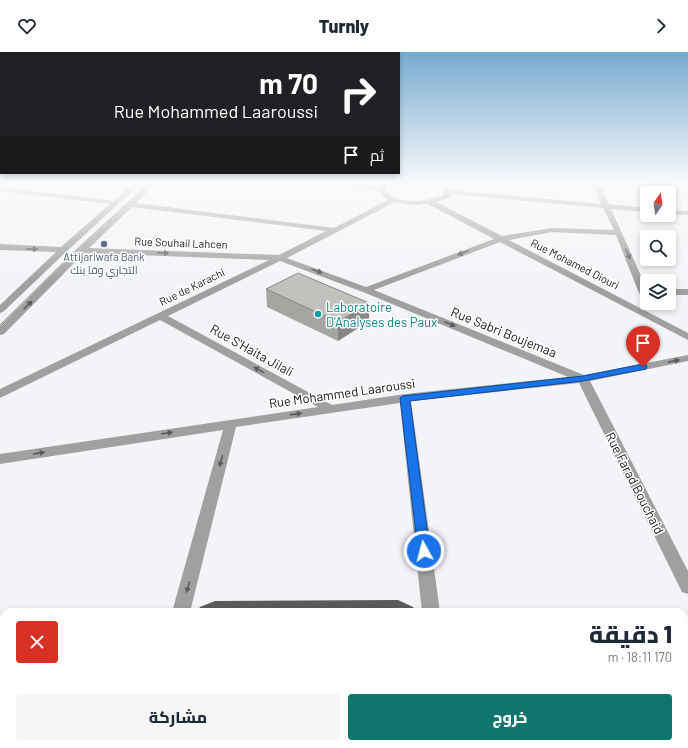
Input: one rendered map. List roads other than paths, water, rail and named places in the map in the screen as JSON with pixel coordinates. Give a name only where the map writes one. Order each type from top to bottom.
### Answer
[{"type":"main road","points":[[215,608],[400,608]]},
{"type":"street","points":[[0,310],[101,216]]},
{"type":"street","points":[[0,332],[82,250],[118,216]]},
{"type":"street","points":[[224,216],[334,230]]},
{"type":"street","name":"Rue de Karachi","points":[[0,394],[280,258],[361,216]]},
{"type":"street","name":"Rue Mohamed Diouri","points":[[457,216],[688,337]]},
{"type":"street","points":[[610,216],[640,280]]},
{"type":"street","points":[[366,290],[500,239],[552,230],[619,233]]},
{"type":"street","points":[[0,247],[63,250]]},
{"type":"street","name":"Rue Souhail Lahcen","points":[[82,250],[280,258]]},
{"type":"street","name":"Rue Sabri Boujemaa","points":[[280,258],[366,290],[583,379]]},
{"type":"street","points":[[676,292],[688,292]]},
{"type":"street","points":[[624,303],[640,296]]},
{"type":"street","name":"Rue S'Haita Jilali","points":[[160,316],[330,409]]},
{"type":"street","name":"Rue Mohammed Laaroussi","points":[[0,459],[405,398],[583,379],[688,358]]},
{"type":"street","name":"Rue Farad Bouchaid","points":[[583,379],[688,587]]},
{"type":"street","points":[[405,398],[431,608]]},
{"type":"street","points":[[182,608],[231,423]]},
{"type":"tram line","points":[[0,325],[76,250],[113,216]]},
{"type":"place","name":"Attijariwafa Bank التجاري وفا بنك","points":[[104,244]]},
{"type":"place","name":"Laboratoire D'Analyses des Paux","points":[[318,314]]}]
